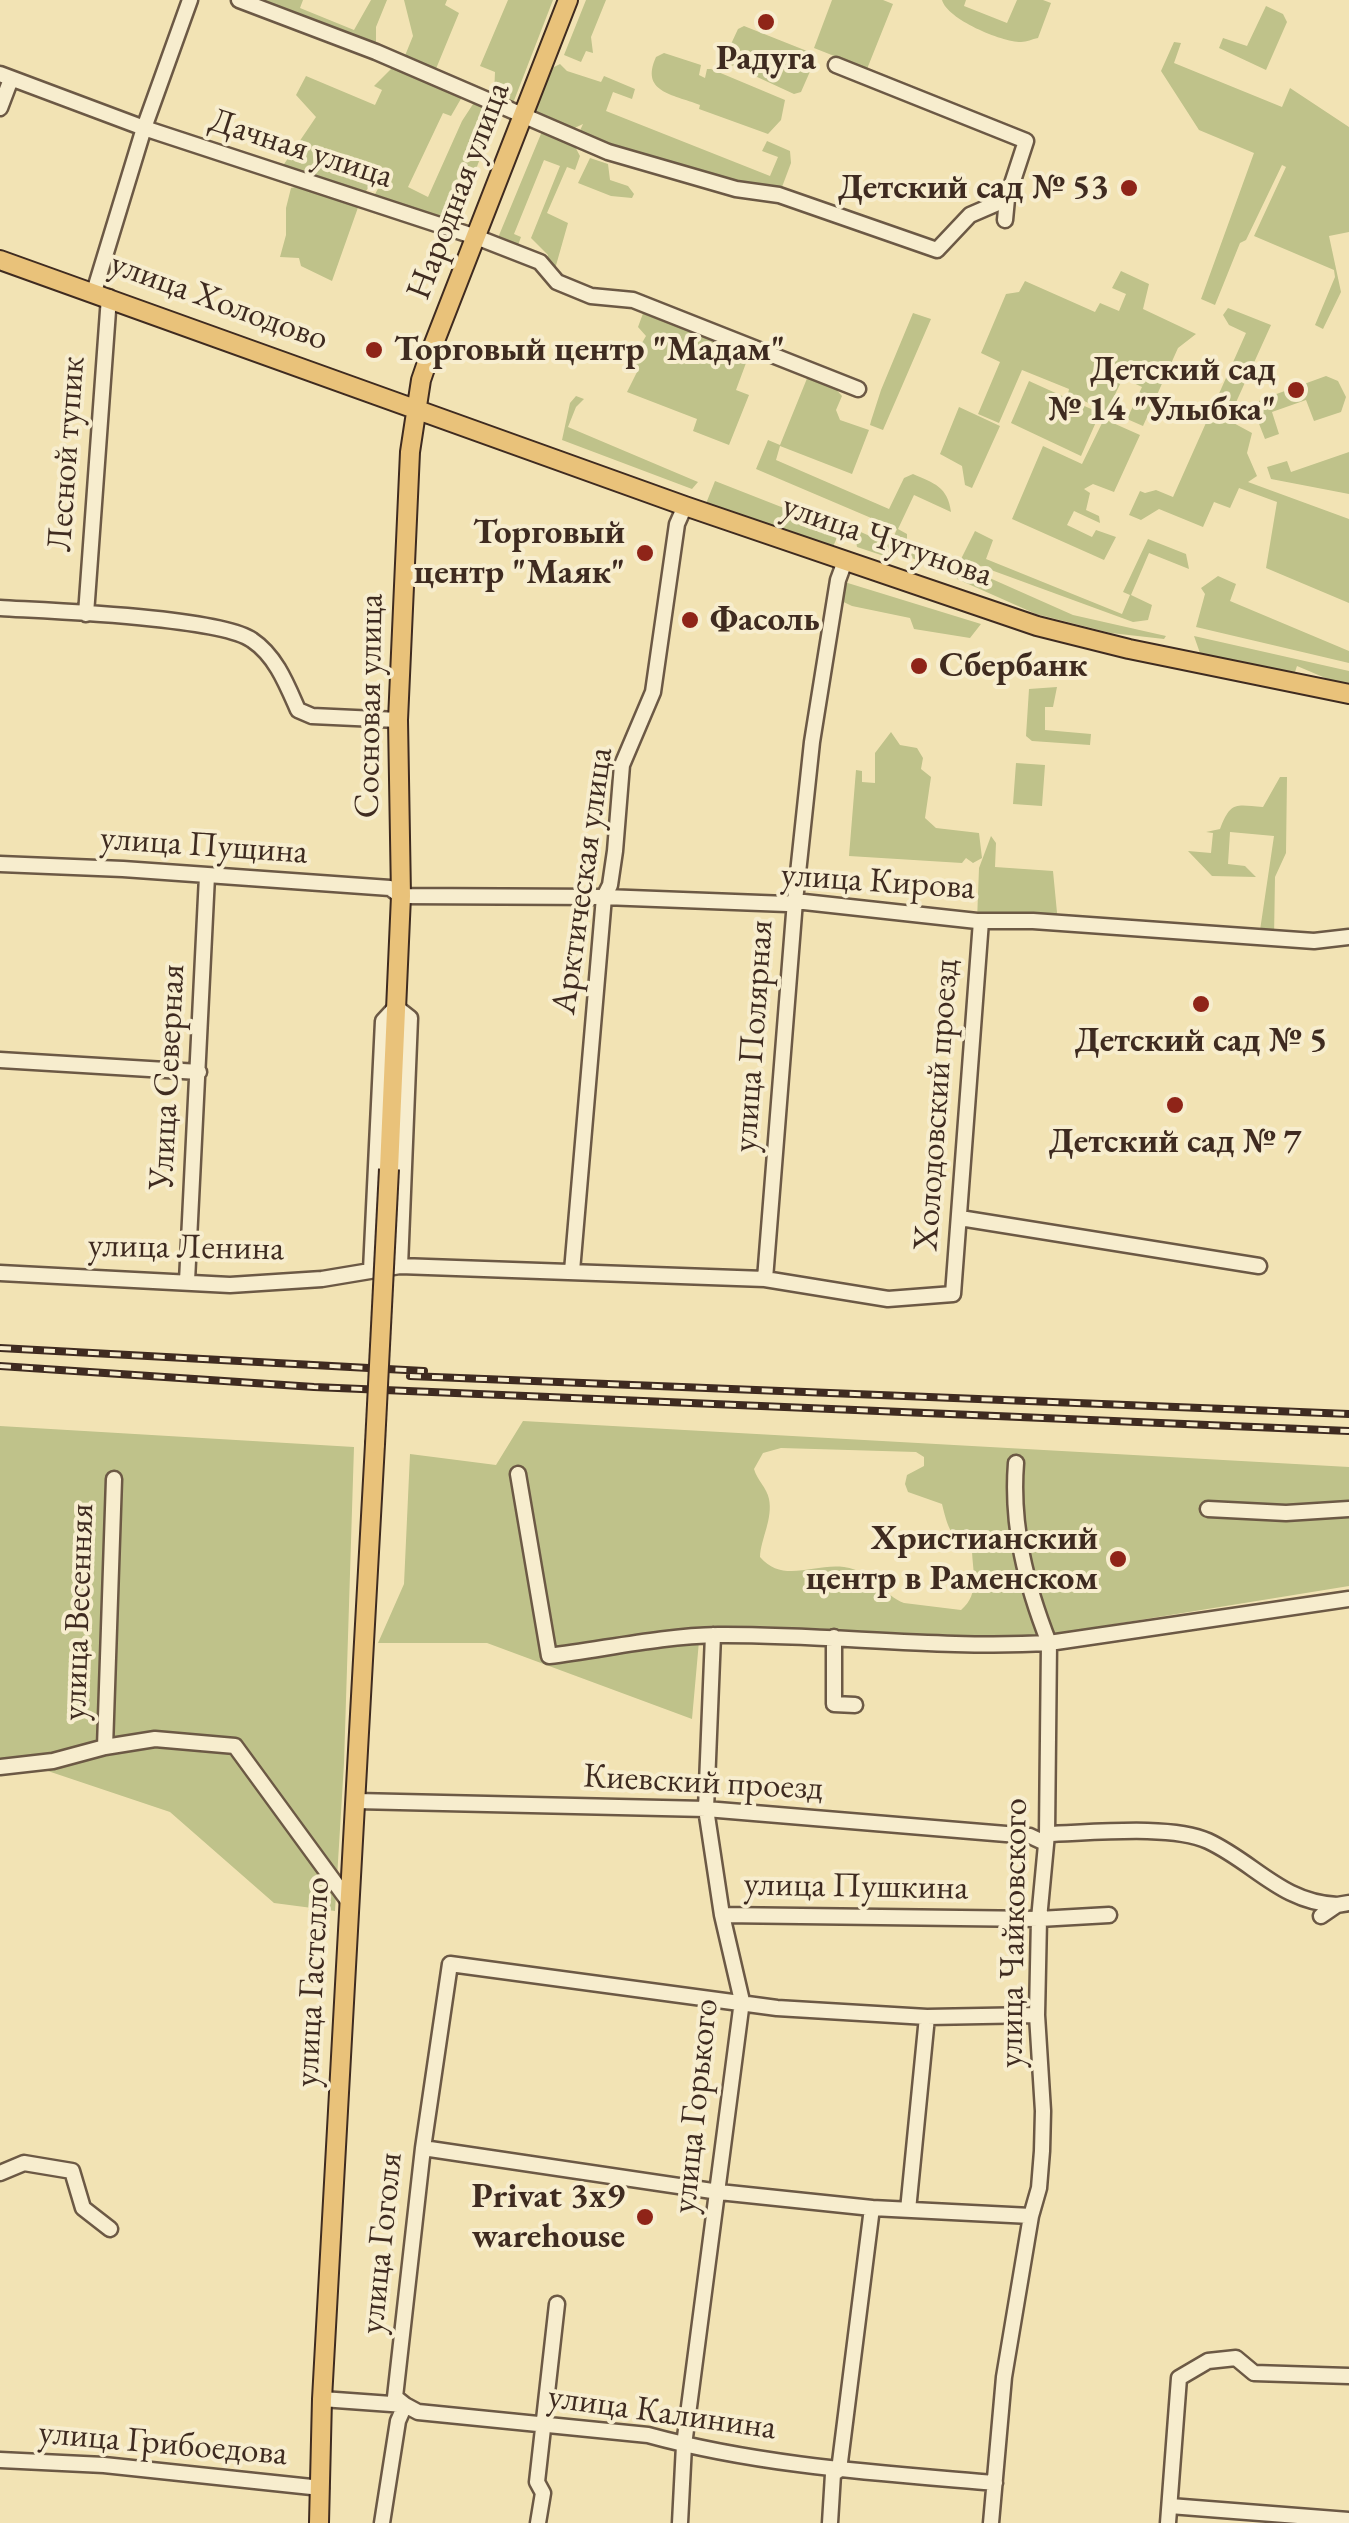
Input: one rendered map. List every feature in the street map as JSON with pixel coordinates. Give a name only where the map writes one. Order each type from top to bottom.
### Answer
[{"type":"main road","name":"Народная улица","points":[[416,407],[431,351],[568,0]]},
{"type":"main road","name":"улица Холодово","points":[[0,260],[416,407]]},
{"type":"main road","name":"улица Чугунова","points":[[416,407],[685,506],[1037,626],[1349,694]]},
{"type":"main road","name":"Сосновая улица","points":[[390,1169],[401,896],[398,720],[410,452],[416,407]]},
{"type":"main road","name":"улица Гастелло","points":[[319,2523],[322,2399],[390,1169]]},
{"type":"street","name":"Лесной тупик","points":[[86,614],[102,294],[144,128],[190,0]]},
{"type":"street","points":[[240,0],[389,57],[608,152],[736,189],[779,194],[937,250],[970,215],[1007,199]]},
{"type":"street","points":[[836,64],[1026,141],[1007,199],[1005,220]]},
{"type":"street","name":"Дачная улица","points":[[6,76],[144,128],[476,238],[540,262],[557,282],[591,296],[632,300],[858,389]]},
{"type":"street","points":[[0,108],[6,76]]},
{"type":"street","name":"Арктическая улица","points":[[572,1271],[604,897],[616,852],[622,765],[653,692],[677,524],[685,506]]},
{"type":"street","name":"улица Полярная","points":[[765,1280],[795,901],[812,742],[838,580],[845,561]]},
{"type":"street","points":[[0,608],[238,632],[271,658],[298,710],[312,716],[398,720]]},
{"type":"street","name":"улица Пущина","points":[[0,864],[390,888],[401,896]]},
{"type":"street","name":"Улица Северная","points":[[187,1281],[207,876]]},
{"type":"street","name":"улица Кирова","points":[[401,896],[604,897],[787,904],[795,901],[981,921],[1045,922],[1314,942],[1349,937]]},
{"type":"street","name":"Холодовский проезд","points":[[953,1294],[981,921]]},
{"type":"street","points":[[371,1270],[383,1021],[396,1008],[410,1018],[400,1266]]},
{"type":"street","points":[[0,1060],[199,1072]]},
{"type":"street","points":[[960,1218],[1259,1266]]},
{"type":"street","name":"улица Ленина","points":[[0,1273],[230,1285],[322,1278],[400,1266],[765,1280],[888,1298],[953,1294]]},
{"type":"street","points":[[1016,1463],[1013,1504],[1031,1596],[1049,1643]]},
{"type":"street","points":[[518,1474],[549,1656],[713,1635],[1006,1646],[1049,1643],[1349,1599]]},
{"type":"street","name":"улица Весенняя","points":[[105,1747],[114,1479]]},
{"type":"street","points":[[1208,1509],[1286,1513],[1349,1509]]},
{"type":"street","name":"улица Горького","points":[[680,2523],[684,2445],[742,2001],[722,1915],[706,1809],[713,1635]]},
{"type":"street","points":[[834,1637],[834,1704],[854,1705]]},
{"type":"street","name":"улица Чайковского","points":[[992,2523],[1004,2377],[1030,2216],[1039,2188],[1042,2151],[1036,2015],[1038,1919],[1046,1838],[1049,1643]]},
{"type":"street","points":[[0,1767],[53,1762],[105,1747],[155,1739],[235,1746],[349,1902]]},
{"type":"street","name":"Киевский проезд","points":[[356,1802],[706,1809],[1046,1838],[1178,1833],[1208,1841],[1291,1896],[1343,1904]]},
{"type":"street","points":[[1321,1916],[1343,1904]]},
{"type":"street","name":"улица Пушкина","points":[[722,1915],[1038,1919],[1109,1915]]},
{"type":"street","name":"улица Гоголя","points":[[382,2523],[398,2421],[405,2405],[395,2397],[423,2148],[450,1964],[742,2001]]},
{"type":"street","points":[[742,2001],[777,2008],[927,2017],[1036,2015]]},
{"type":"street","points":[[908,2210],[927,2017]]},
{"type":"street","points":[[423,2148],[719,2192],[872,2208],[1030,2216]]},
{"type":"street","points":[[0,2173],[24,2162],[72,2171],[83,2208],[110,2230]]},
{"type":"street","points":[[830,2523],[833,2474],[839,2470],[872,2208]]},
{"type":"street","points":[[538,2523],[542,2493],[537,2482],[557,2304]]},
{"type":"street","points":[[1168,2523],[1179,2378],[1208,2361],[1236,2358],[1254,2373],[1349,2376]]},
{"type":"street","name":"улица Калинина","points":[[322,2399],[405,2405],[418,2412],[648,2435],[684,2445],[839,2470],[994,2483]]},
{"type":"street","name":"улица Грибоедова","points":[[0,2460],[104,2465],[321,2488]]},
{"type":"street","points":[[1170,2506],[1349,2520]]},
{"type":"green space","points":[[239,0],[303,0],[300,8],[354,30],[371,0],[387,0],[376,27],[376,52]]},
{"type":"green space","points":[[404,0],[447,0],[445,5],[459,13],[433,76],[402,63],[413,36]]},
{"type":"green space","points":[[508,0],[553,0],[510,111],[501,108],[502,99],[494,95],[495,72],[480,66]]},
{"type":"green space","points":[[586,0],[606,0],[591,37],[593,53],[586,51],[581,62],[564,55]]},
{"type":"green space","points":[[832,0],[883,0],[893,4],[867,69],[814,48]]},
{"type":"green space","points":[[942,0],[966,0],[964,6],[1007,23],[1017,0],[1051,3],[1038,38],[1021,42],[976,28],[954,15]]},
{"type":"green space","points":[[1266,6],[1283,14],[1287,22],[1266,70],[1219,48],[1223,38],[1247,46]]},
{"type":"green space","points":[[744,26],[812,53],[815,60],[801,92],[794,94],[729,64],[725,57],[738,29]]},
{"type":"green space","points":[[1174,42],[1181,43],[1174,63],[1282,107],[1290,88],[1349,127],[1349,232],[1329,236],[1341,292],[1323,329],[1315,325],[1335,277],[1334,270],[1254,236],[1286,167],[1282,165],[1246,240],[1240,243],[1215,305],[1201,299],[1254,153],[1199,130],[1161,71]]},
{"type":"green space","points":[[664,53],[701,65],[699,75],[705,78],[707,69],[711,69],[785,100],[781,120],[768,134],[699,109],[700,105],[662,90],[652,78],[652,69],[656,57]]},
{"type":"green space","points":[[560,64],[567,71],[601,82],[604,76],[635,89],[632,99],[613,92],[606,111],[770,176],[778,157],[762,151],[767,141],[790,151],[791,163],[779,195],[577,137],[583,124],[566,132],[529,118],[552,68]]},
{"type":"green space","points":[[394,66],[462,97],[451,116],[443,113],[408,187],[428,197],[475,101],[498,111],[453,230],[370,203],[384,178],[375,177],[361,199],[332,281],[301,266],[299,258],[280,257],[291,188],[309,184],[278,173],[316,117],[296,95],[306,76],[375,105],[382,90],[374,86]]},
{"type":"green space","points":[[543,129],[572,141],[580,156],[575,170],[567,167],[547,213],[568,223],[555,269],[547,261],[548,255],[531,238],[560,166],[544,160],[514,234],[521,237],[515,253],[495,245]]},
{"type":"green space","points":[[590,158],[608,164],[610,180],[628,186],[634,194],[632,198],[611,196],[578,183]]},
{"type":"green space","points":[[1121,271],[1149,284],[1143,309],[1196,334],[1178,348],[1143,426],[1127,419],[1142,387],[1123,378],[1107,411],[1068,394],[1069,389],[1022,370],[999,423],[978,414],[1000,362],[981,353],[1006,294],[1019,292],[1025,281],[1095,312],[1100,303],[1119,311],[1126,294],[1112,288]]},
{"type":"green space","points":[[645,308],[726,337],[717,358],[746,363],[736,390],[749,395],[729,445],[693,431],[697,419],[627,392],[638,370],[629,365],[646,336],[638,327]]},
{"type":"green space","points":[[1228,308],[1271,325],[1228,420],[1252,433],[1247,453],[1257,476],[1248,482],[1349,519],[1349,603],[1266,568],[1277,502],[1239,488],[1230,508],[1214,502],[1203,527],[1159,509],[1141,520],[1129,515],[1140,491],[1156,490],[1173,497],[1246,333],[1229,325],[1223,315]]},
{"type":"green space","points":[[913,313],[931,319],[883,430],[870,425],[871,421]]},
{"type":"green space","points":[[808,376],[834,387],[842,396],[836,410],[840,420],[869,430],[852,474],[780,446],[776,460],[889,509],[904,478],[913,474],[939,487],[951,512],[914,495],[898,529],[907,534],[907,545],[925,551],[927,564],[899,553],[890,558],[857,547],[854,529],[890,545],[897,529],[756,469],[768,440],[780,445]]},
{"type":"green space","points":[[1326,376],[1338,381],[1346,397],[1341,412],[1314,421],[1306,400],[1272,412],[1279,434],[1265,439],[1254,411],[1260,400]]},
{"type":"green space","points":[[1029,381],[1100,413],[1081,456],[1011,423]]},
{"type":"green space","points":[[576,396],[584,399],[568,427],[698,482],[692,489],[562,440],[570,403]]},
{"type":"green space","points":[[959,407],[1000,426],[972,488],[965,485],[962,466],[940,454]]},
{"type":"green space","points":[[1104,419],[1140,435],[1114,492],[1093,484],[1084,489],[1090,493],[1086,510],[1099,516],[1100,523],[1074,511],[1067,525],[1092,537],[1096,530],[1116,537],[1104,560],[1012,519],[1043,446],[1082,464]]},
{"type":"green space","points":[[1349,452],[1349,494],[1271,479],[1267,467],[1287,461],[1291,472]]},
{"type":"green space","points":[[715,481],[840,530],[833,547],[705,506]]},
{"type":"green space","points":[[975,531],[993,540],[986,559],[1122,614],[1130,595],[1123,592],[1148,539],[1186,554],[1189,569],[1149,553],[1131,595],[1152,605],[1148,620],[1133,622],[961,559]]},
{"type":"green space","points":[[958,564],[1073,615],[1166,636],[1164,639],[1111,633],[1036,614],[957,579]]},
{"type":"green space","points":[[1218,576],[1236,584],[1230,601],[1349,651],[1349,663],[1196,627],[1205,594],[1201,588]]},
{"type":"green space","points":[[838,580],[981,624],[970,638],[914,629],[910,618],[852,606],[835,598]]},
{"type":"green space","points":[[1194,636],[1349,671],[1349,688],[1297,666],[1295,672],[1267,670],[1201,656]]},
{"type":"green space","points":[[1057,687],[1053,707],[1045,707],[1045,730],[1091,734],[1090,745],[1032,741],[1026,736],[1029,689]]},
{"type":"green space","points":[[891,732],[900,745],[917,748],[923,758],[921,769],[931,777],[925,818],[936,828],[979,833],[982,858],[973,863],[966,858],[962,863],[849,856],[856,770],[862,771],[862,782],[875,783],[875,753]]},
{"type":"green space","points":[[1016,763],[1045,765],[1042,806],[1013,804]]},
{"type":"green space","points":[[1280,777],[1287,777],[1286,853],[1275,877],[1274,938],[1259,937],[1274,836],[1230,832],[1228,864],[1245,866],[1256,877],[1212,876],[1188,851],[1211,853],[1213,833],[1206,832],[1220,829],[1227,813],[1235,807],[1263,807]]},
{"type":"green space","points":[[991,836],[996,843],[995,867],[1053,871],[1058,923],[977,921],[979,868]]},
{"type":"green space","points":[[523,1421],[1349,1467],[1349,1586],[1053,1637],[700,1630],[692,1719],[487,1643],[378,1643],[404,1584],[410,1454],[496,1465]],"holes":[[[781,1448],[916,1452],[924,1457],[924,1466],[907,1475],[908,1492],[942,1504],[955,1537],[972,1549],[973,1589],[961,1610],[904,1603],[854,1569],[789,1571],[769,1565],[760,1557],[770,1506],[754,1469],[763,1453]]]},
{"type":"green space","points":[[0,1426],[354,1447],[335,1911],[274,1903],[170,1812],[21,1762],[0,1761]]},
{"type":"railway","points":[[0,1348],[424,1371]]},
{"type":"railway","points":[[0,1366],[314,1387],[1349,1431]]},
{"type":"railway","points":[[410,1376],[1349,1414]]},
{"type":"place","name":"Радуга","points":[[766,22]]},
{"type":"place","name":"Детский сад № 53","points":[[1129,188]]},
{"type":"place","name":"Торговый центр \"Мадам\"","points":[[374,350]]},
{"type":"place","name":"Детский сад № 14 \"Улыбка\"","points":[[1296,390]]},
{"type":"place","name":"Торговый центр \"Маяк\"","points":[[645,553]]},
{"type":"place","name":"Фасоль","points":[[690,620]]},
{"type":"place","name":"Сбербанк","points":[[919,666]]},
{"type":"place","name":"Детский сад № 5","points":[[1201,1004]]},
{"type":"place","name":"Детский сад № 7","points":[[1175,1105]]},
{"type":"place","name":"Христианский центр в Раменском","points":[[1118,1559]]},
{"type":"place","name":"Privat 3x9 warehouse","points":[[645,2217]]}]
